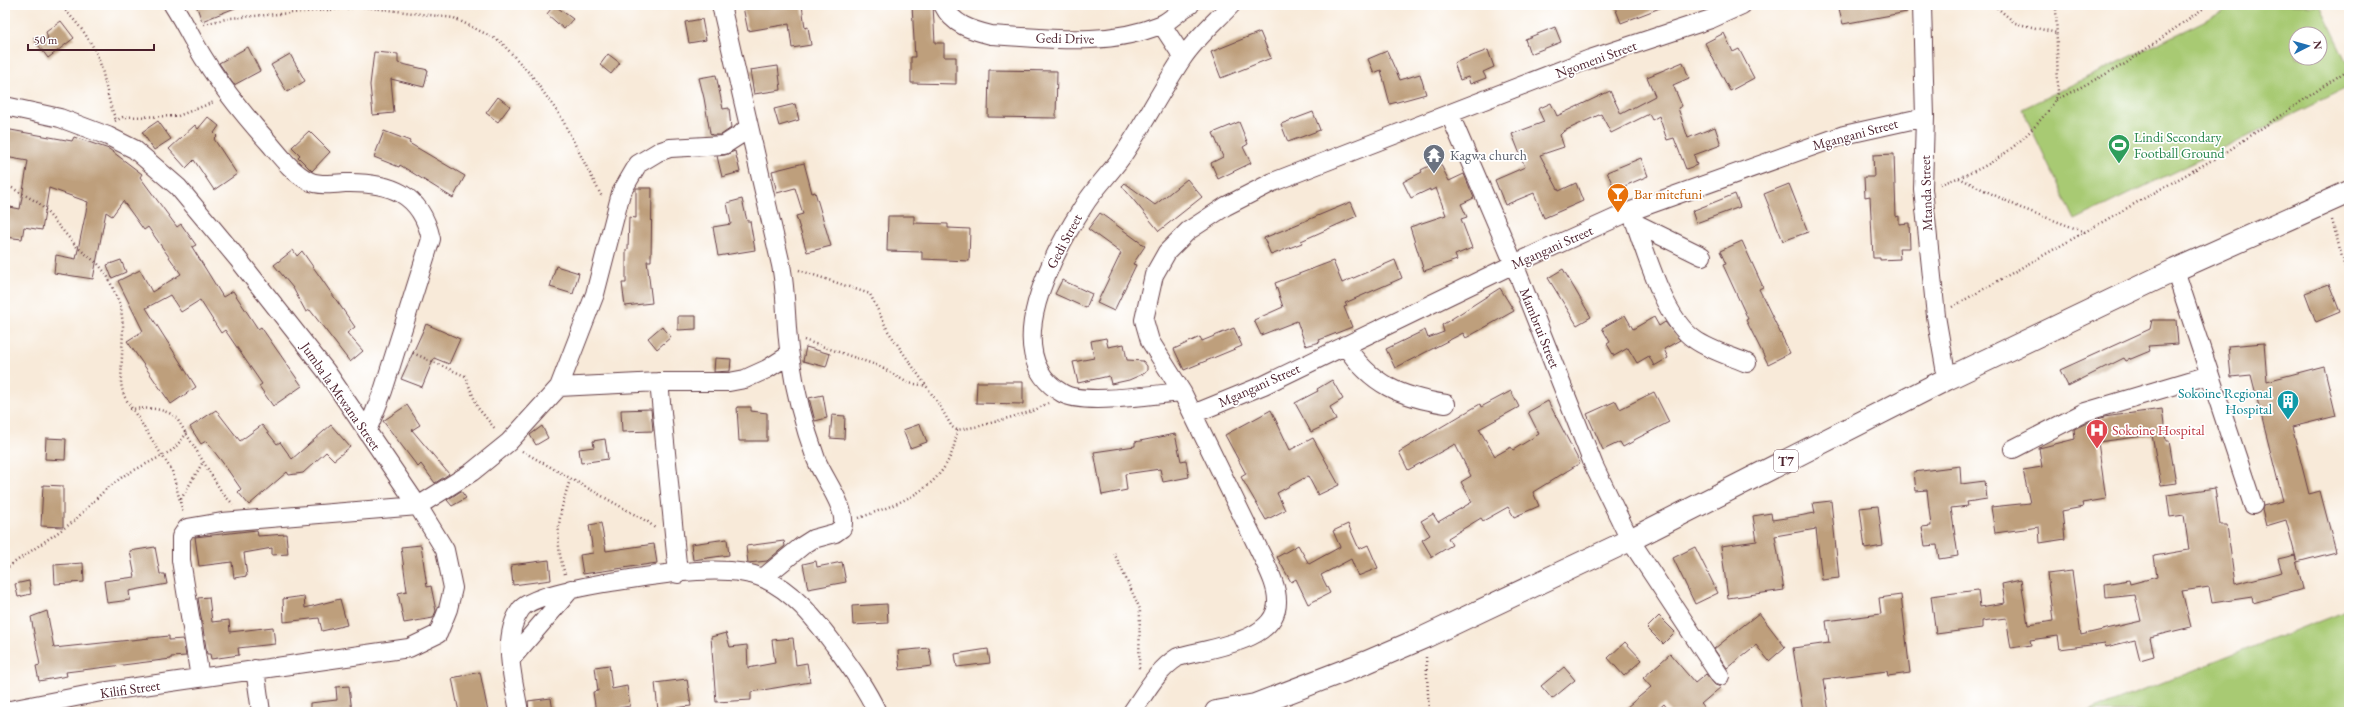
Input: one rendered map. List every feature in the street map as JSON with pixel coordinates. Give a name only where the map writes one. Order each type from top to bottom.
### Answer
[{"type":"highway","name":"T7","points":[[1216,712],[1256,709],[1425,637],[1630,540],[1947,379],[2175,270],[2349,192]]},
{"type":"street","points":[[173,5],[187,28],[196,47],[229,96],[284,160],[310,182],[383,186],[402,193],[418,207],[427,221],[431,239],[397,347],[367,431]]},
{"type":"street","points":[[721,5],[782,265],[786,292],[790,355],[801,410],[816,460],[841,508],[844,523],[842,528],[835,533],[813,539],[802,546],[763,578]]},
{"type":"street","name":"Gedi Drive","points":[[944,5],[956,22],[975,31],[991,35],[1102,39],[1132,36],[1162,25],[1190,5]]},
{"type":"street","name":"Gedi Street","points":[[1182,392],[1087,399],[1062,394],[1044,379],[1035,364],[1032,333],[1041,286],[1057,249],[1084,206],[1125,153],[1183,57],[1231,5]]},
{"type":"street","name":"Ngomeni Street","points":[[1135,708],[1156,677],[1170,662],[1178,657],[1253,635],[1270,623],[1277,609],[1276,592],[1264,560],[1182,392],[1150,341],[1144,320],[1154,275],[1167,252],[1194,227],[1226,206],[1273,182],[1450,115],[1590,59],[1711,19],[1742,5]]},
{"type":"street","name":"Mtanda Street","points":[[1922,5],[1925,117],[1923,189],[1936,316],[1947,379]]},
{"type":"street","points":[[1162,25],[1183,57]]},
{"type":"street","name":"Jumba la Mtwana Street","points":[[5,106],[48,115],[108,136],[134,149],[178,187],[238,259],[326,371],[418,506],[445,550],[453,588],[448,609],[438,634],[409,648],[255,669]]},
{"type":"street","name":"Mambrui Street","points":[[1450,115],[1514,264],[1594,466],[1630,540],[1720,676]]},
{"type":"street","name":"Mgangani Street","points":[[1192,414],[1264,385],[1514,264],[1829,140],[1876,126],[1925,117]]},
{"type":"street","points":[[200,678],[180,560],[181,537],[188,528],[222,522],[418,506],[472,472],[509,442],[559,387],[595,294],[621,193],[638,164],[652,155],[670,148],[724,145],[732,141],[749,126]]},
{"type":"street","points":[[1633,217],[1702,256]]},
{"type":"street","points":[[1633,217],[1659,287],[1682,329],[1695,340],[1747,363]]},
{"type":"street","points":[[2175,270],[2253,505]]},
{"type":"street","points":[[1345,345],[1361,366],[1400,394],[1411,398],[1446,404]]},
{"type":"street","points":[[559,387],[659,382],[714,383],[745,379],[767,369],[790,355]]},
{"type":"street","points":[[2013,449],[2084,412],[2209,376]]},
{"type":"street","points":[[659,382],[678,574]]},
{"type":"street","points":[[519,712],[511,659],[511,629],[522,608],[542,598],[571,589],[701,571],[741,572],[763,578],[784,591],[812,616],[846,661],[877,712]]},
{"type":"street","points":[[511,659],[571,589]]},
{"type":"street","points":[[255,669],[261,712]]},
{"type":"street","name":"Kilifi Street","points":[[5,711],[101,692],[255,669]]},
{"type":"path","points":[[60,5],[73,18],[97,55],[108,98],[116,120],[108,136]]},
{"type":"path","points":[[1994,5],[2015,23],[2057,33]]},
{"type":"path","points":[[2056,5],[2058,94],[2056,101]]},
{"type":"path","points":[[1923,189],[1959,178],[1988,165],[2016,146],[2056,101],[2125,64],[2208,5]]},
{"type":"path","points":[[187,28],[230,18],[364,7],[454,18],[500,41],[532,76],[561,117],[614,219]]},
{"type":"path","points":[[1936,316],[2228,151],[2349,69]]},
{"type":"path","points":[[116,120],[134,116],[162,118],[178,116],[229,96]]},
{"type":"path","points":[[1959,178],[2022,208],[2085,232]]},
{"type":"path","points":[[5,184],[39,203],[77,247],[98,264],[107,275],[121,307],[123,326],[121,384],[124,396],[130,409],[164,456],[172,470],[188,528]]},
{"type":"path","points":[[2327,202],[2349,283]]},
{"type":"path","points":[[782,265],[870,294],[888,331],[927,386],[952,427],[957,430],[972,428],[1033,411],[1062,394]]},
{"type":"path","points":[[788,335],[879,366],[908,383],[927,386]]},
{"type":"path","points":[[397,347],[465,376],[478,408],[496,431],[509,442],[543,465],[571,477],[648,522],[675,548]]},
{"type":"path","points":[[130,409],[154,407],[167,410],[176,417],[224,494],[235,505]]},
{"type":"path","points":[[844,523],[885,509],[911,496],[934,481],[945,469],[952,457],[957,430]]},
{"type":"path","points":[[5,569],[73,522],[106,490],[125,475],[164,456],[181,443],[187,433]]},
{"type":"path","points":[[181,500],[203,462]]},
{"type":"path","points":[[571,477],[557,525],[560,560],[571,589]]},
{"type":"path","points":[[1114,553],[1135,595],[1141,612],[1135,708]]},
{"type":"path","points":[[1425,637],[1429,712]]},
{"type":"green space","name":"Lindi Secondary Football Ground","points":[[2237,5],[2320,5],[2349,65],[2349,87],[2075,220],[2022,109]]},
{"type":"green space","points":[[2349,609],[2349,712],[2088,712]]},
{"type":"building","points":[[196,5],[240,5],[240,6],[202,21]]},
{"type":"building","points":[[554,5],[573,19],[564,29],[547,14]]},
{"type":"building","points":[[751,5],[802,5],[805,28],[808,27],[811,45],[792,48],[789,24],[748,31],[743,7]]},
{"type":"building","points":[[912,5],[933,5],[935,43],[944,43],[944,57],[956,57],[956,84],[911,83],[911,57],[915,57]]},
{"type":"building","points":[[1614,5],[1665,5],[1665,6],[1621,23]]},
{"type":"building","points":[[1838,5],[1907,5],[1907,12],[1843,24]]},
{"type":"building","points":[[702,19],[706,40],[689,43],[685,22]]},
{"type":"building","points":[[61,21],[74,38],[48,58],[33,38],[48,40],[46,32]]},
{"type":"building","points":[[1555,27],[1561,42],[1530,54],[1525,39]]},
{"type":"building","points":[[1260,32],[1271,58],[1221,78],[1211,52]]},
{"type":"building","points":[[1724,33],[1733,52],[1739,49],[1754,78],[1730,91],[1705,43]]},
{"type":"building","points":[[248,47],[260,71],[234,85],[219,63]]},
{"type":"building","points":[[1488,50],[1494,67],[1483,72],[1486,78],[1470,84],[1468,77],[1460,80],[1454,63]]},
{"type":"building","points":[[1387,51],[1400,80],[1420,74],[1426,94],[1390,104],[1381,70],[1374,73],[1368,59]]},
{"type":"building","points":[[374,52],[398,54],[398,63],[428,70],[424,87],[391,79],[394,113],[373,115],[370,85]]},
{"type":"building","points":[[290,54],[305,81],[287,92],[271,65]]},
{"type":"building","points":[[608,54],[620,63],[611,74],[600,65]]},
{"type":"building","points":[[1683,62],[1689,78],[1673,85],[1682,106],[1678,108],[1688,138],[1715,127],[1721,145],[1694,155],[1697,165],[1686,169],[1674,138],[1667,140],[1659,116],[1652,120],[1649,114],[1611,133],[1601,114],[1564,131],[1560,135],[1564,147],[1540,155],[1559,191],[1576,183],[1583,201],[1544,218],[1534,193],[1505,205],[1495,180],[1525,167],[1512,134],[1544,122],[1538,109],[1551,103],[1557,116],[1610,91],[1621,114],[1655,96],[1647,77]]},
{"type":"building","points":[[778,66],[781,90],[754,94],[750,70]]},
{"type":"building","points":[[989,70],[1057,71],[1056,118],[988,117]]},
{"type":"building","points":[[716,75],[723,109],[729,108],[731,128],[721,135],[712,135],[710,133],[699,78]]},
{"type":"building","points":[[498,97],[510,106],[498,122],[486,113]]},
{"type":"building","points":[[795,104],[799,120],[779,126],[774,109]]},
{"type":"building","points":[[1313,112],[1320,130],[1288,142],[1281,124]]},
{"type":"building","points":[[208,117],[219,126],[214,133],[217,136],[214,139],[237,174],[214,190],[194,160],[186,168],[169,149],[195,125],[198,129]]},
{"type":"building","points":[[158,121],[171,139],[154,150],[142,132]]},
{"type":"building","points":[[1239,122],[1248,144],[1243,147],[1251,163],[1218,179],[1211,163],[1223,157],[1213,133]]},
{"type":"building","points":[[5,129],[72,141],[74,137],[109,149],[142,174],[140,177],[177,227],[181,224],[196,245],[192,247],[223,297],[233,291],[258,329],[261,327],[302,386],[273,406],[259,386],[262,384],[225,330],[221,333],[200,300],[181,312],[170,295],[146,308],[196,387],[171,404],[127,341],[143,331],[118,281],[140,270],[152,292],[181,274],[148,227],[144,230],[123,201],[112,216],[106,212],[93,279],[54,273],[56,255],[76,259],[88,202],[49,188],[42,230],[24,227],[22,239],[5,237],[5,206],[20,209],[28,161],[5,157]]},
{"type":"building","points":[[309,131],[330,152],[312,171],[298,157],[300,155],[292,147]]},
{"type":"building","points":[[384,131],[410,141],[409,143],[465,176],[453,198],[400,165],[399,167],[374,157]]},
{"type":"building","points":[[735,151],[740,172],[722,177],[717,156]]},
{"type":"building","points":[[1894,154],[1896,217],[1899,216],[1899,224],[1909,223],[1910,248],[1899,248],[1900,259],[1880,260],[1880,258],[1873,258],[1870,196],[1865,197],[1864,177],[1874,177],[1873,155]]},
{"type":"building","points":[[1641,158],[1648,176],[1615,190],[1607,172]]},
{"type":"building","points":[[1439,161],[1449,181],[1464,174],[1474,198],[1461,204],[1467,217],[1461,219],[1472,248],[1455,255],[1457,260],[1424,271],[1410,227],[1446,215],[1436,188],[1430,191],[1430,189],[1411,198],[1403,182],[1422,172],[1421,170]]},
{"type":"building","points":[[804,163],[812,193],[815,192],[831,246],[807,252],[796,216],[803,214],[795,188],[777,193],[772,171]]},
{"type":"building","points":[[1187,179],[1202,197],[1159,231],[1122,186],[1125,183],[1155,205]]},
{"type":"building","points":[[1789,184],[1808,232],[1783,241],[1764,194]]},
{"type":"building","points":[[636,188],[652,188],[651,261],[647,261],[652,303],[625,306],[622,283],[626,283],[626,250],[628,249],[629,217],[636,218]]},
{"type":"building","points":[[1735,194],[1740,207],[1696,223],[1692,211]]},
{"type":"building","points":[[742,199],[747,221],[750,221],[755,250],[718,256],[713,227],[731,224],[727,203]]},
{"type":"building","points":[[1351,202],[1357,216],[1301,241],[1302,243],[1271,255],[1264,238]]},
{"type":"building","points":[[1100,213],[1145,246],[1133,264],[1136,265],[1114,311],[1097,303],[1121,253],[1088,229]]},
{"type":"building","points":[[888,216],[914,216],[914,223],[948,224],[948,228],[970,229],[969,261],[922,259],[922,252],[887,251]]},
{"type":"building","points":[[1742,241],[1763,287],[1759,289],[1790,353],[1768,364],[1746,320],[1748,319],[1723,265],[1726,264],[1720,251]]},
{"type":"building","points":[[293,250],[297,256],[302,251],[355,327],[347,333],[363,351],[350,362],[310,310],[306,312],[293,288],[274,265]]},
{"type":"building","points":[[121,260],[126,272],[112,278],[107,265]]},
{"type":"building","points":[[1395,260],[1402,278],[1345,303],[1347,306],[1344,307],[1352,327],[1319,340],[1320,342],[1306,346],[1297,321],[1261,335],[1254,320],[1283,307],[1275,283],[1333,261],[1342,283]]},
{"type":"building","points":[[556,266],[579,273],[573,294],[550,287]]},
{"type":"building","points":[[1563,269],[1591,317],[1577,325],[1548,278]]},
{"type":"building","points":[[1062,280],[1092,294],[1086,308],[1055,294]]},
{"type":"building","points":[[2329,284],[2340,312],[2316,322],[2305,293]]},
{"type":"building","points":[[1500,288],[1514,311],[1466,338],[1463,333],[1395,368],[1386,349],[1425,330],[1428,338],[1444,332],[1442,325]]},
{"type":"building","points":[[1625,315],[1633,329],[1654,317],[1659,326],[1665,322],[1680,340],[1664,349],[1668,358],[1654,366],[1649,356],[1637,363],[1628,348],[1614,356],[1607,344],[1610,342],[1602,328]]},
{"type":"building","points":[[678,316],[696,316],[696,329],[678,330]]},
{"type":"building","points":[[2152,320],[2176,320],[2178,344],[2148,346],[2150,351],[2126,361],[2124,358],[2068,386],[2060,370],[2150,329]]},
{"type":"building","points":[[426,324],[460,339],[449,364],[434,358],[422,387],[401,379]]},
{"type":"building","points":[[662,326],[671,337],[657,349],[648,338]]},
{"type":"building","points":[[1234,328],[1242,346],[1184,370],[1174,349],[1200,337],[1202,341]]},
{"type":"building","points":[[1106,338],[1108,347],[1124,344],[1127,360],[1143,361],[1147,366],[1147,370],[1145,373],[1129,380],[1111,384],[1109,376],[1078,383],[1073,362],[1094,358],[1091,341]]},
{"type":"building","points":[[2264,343],[2267,381],[2324,366],[2336,416],[2292,427],[2309,494],[2320,491],[2336,552],[2297,562],[2286,520],[2266,526],[2262,510],[2263,506],[2283,501],[2251,375],[2231,377],[2228,346]]},
{"type":"building","points":[[806,347],[830,354],[826,367],[803,361]]},
{"type":"building","points":[[715,358],[731,359],[730,371],[714,372]]},
{"type":"building","points":[[1332,380],[1343,399],[1330,407],[1336,420],[1311,432],[1295,403],[1318,391],[1317,389]]},
{"type":"building","points":[[977,382],[1023,382],[1023,404],[976,403]]},
{"type":"building","points":[[1511,391],[1519,407],[1479,429],[1495,456],[1511,447],[1513,450],[1539,434],[1528,412],[1548,401],[1580,463],[1533,492],[1539,506],[1514,517],[1508,507],[1483,521],[1481,518],[1448,538],[1452,545],[1432,557],[1422,540],[1430,535],[1421,521],[1433,514],[1438,522],[1472,502],[1461,482],[1471,476],[1455,444],[1408,470],[1399,452],[1480,404],[1481,407]]},
{"type":"building","points":[[1654,392],[1669,422],[1623,447],[1620,442],[1603,450],[1587,414],[1616,401],[1620,409]]},
{"type":"building","points":[[823,395],[827,418],[815,421],[809,398]]},
{"type":"building","points":[[407,405],[420,425],[412,430],[449,474],[435,483],[421,464],[418,467],[383,421]]},
{"type":"building","points":[[737,407],[751,407],[751,411],[767,413],[767,441],[739,441]]},
{"type":"building","points":[[651,409],[653,431],[622,432],[621,410]]},
{"type":"building","points":[[2162,409],[2166,441],[2169,441],[2176,483],[2161,485],[2152,435],[2098,442],[2106,499],[2082,503],[2083,507],[2062,511],[2065,539],[2040,543],[2039,527],[1995,533],[1991,507],[2030,503],[2023,470],[2042,467],[2039,448],[2075,439],[2074,429],[2104,417]]},
{"type":"building","points":[[216,410],[240,441],[262,425],[277,444],[280,442],[292,459],[331,425],[350,447],[334,460],[326,452],[303,473],[289,475],[287,472],[249,505],[238,492],[241,489],[223,463],[206,441],[201,444],[190,427]]},
{"type":"building","points":[[1271,410],[1290,450],[1313,438],[1339,485],[1318,495],[1308,476],[1277,493],[1285,510],[1266,520],[1241,477],[1246,474],[1225,435]]},
{"type":"building","points":[[832,415],[845,416],[844,439],[830,438]]},
{"type":"building","points":[[920,424],[927,442],[910,448],[903,430]]},
{"type":"building","points":[[542,426],[548,438],[536,445],[530,435]]},
{"type":"building","points":[[1175,434],[1181,461],[1186,460],[1189,477],[1163,482],[1160,469],[1125,474],[1127,490],[1102,495],[1094,452],[1135,446],[1135,442]]},
{"type":"building","points":[[46,438],[66,439],[65,460],[45,459]]},
{"type":"building","points":[[605,439],[608,459],[581,463],[579,449],[594,447],[593,441]]},
{"type":"building","points":[[1960,466],[1961,484],[1985,481],[1987,499],[1967,502],[1968,506],[1951,508],[1958,556],[1939,559],[1937,545],[1925,546],[1922,527],[1931,526],[1927,490],[1916,491],[1914,472]]},
{"type":"building","points":[[43,485],[63,486],[63,527],[41,526]]},
{"type":"building","points":[[2215,488],[2220,525],[2227,525],[2235,584],[2282,572],[2278,559],[2295,555],[2303,589],[2253,603],[2252,597],[2212,603],[2209,587],[2182,591],[2191,627],[2150,637],[2154,656],[2140,660],[2135,640],[2106,647],[2105,643],[2060,649],[2058,636],[2030,640],[2031,645],[2011,648],[2006,618],[1982,621],[1982,628],[1936,634],[1931,596],[1978,590],[1980,607],[2005,603],[2002,584],[2021,580],[2028,625],[2053,621],[2047,574],[2072,571],[2081,635],[2141,621],[2135,595],[2106,598],[2105,584],[2129,580],[2130,584],[2157,577],[2154,556],[2189,550],[2184,515],[2170,517],[2167,495]]},
{"type":"building","points":[[461,491],[466,498],[452,506],[447,500]]},
{"type":"building","points":[[1831,501],[1839,578],[1822,580],[1816,529],[1775,536],[1784,590],[1728,598],[1721,546],[1757,541],[1753,516],[1771,513],[1772,520],[1815,513],[1813,503]]},
{"type":"building","points":[[1878,506],[1883,546],[1865,549],[1860,508]]},
{"type":"building","points":[[601,523],[606,551],[654,544],[657,563],[583,574],[580,555],[593,553],[589,525]]},
{"type":"building","points":[[1348,524],[1359,549],[1368,545],[1378,568],[1358,576],[1351,559],[1321,575],[1330,593],[1308,604],[1296,579],[1291,582],[1277,557],[1298,545],[1309,564],[1340,547],[1333,531]]},
{"type":"building","points":[[257,530],[258,536],[286,534],[288,554],[272,555],[272,548],[244,553],[247,576],[234,578],[232,562],[199,566],[195,537]]},
{"type":"building","points":[[727,539],[729,555],[693,560],[691,544]]},
{"type":"building","points":[[784,541],[785,546],[767,561],[748,563],[746,546]]},
{"type":"building","points":[[421,545],[427,587],[431,586],[436,611],[433,618],[404,623],[398,593],[407,591],[401,547]]},
{"type":"building","points":[[155,547],[160,574],[165,574],[167,584],[129,591],[130,600],[107,603],[104,581],[135,577],[130,551]]},
{"type":"building","points":[[1695,547],[1718,593],[1695,604],[1673,558]]},
{"type":"building","points":[[549,560],[551,580],[513,585],[511,565]]},
{"type":"building","points":[[816,561],[817,567],[842,562],[846,582],[808,589],[803,564]]},
{"type":"building","points":[[83,563],[84,582],[55,584],[54,565]]},
{"type":"building","points":[[29,581],[31,594],[18,597],[15,584]]},
{"type":"building","points":[[1901,595],[1910,673],[1888,676],[1887,671],[1824,679],[1829,712],[1803,712],[1793,648],[1829,643],[1826,621],[1881,614],[1879,598]]},
{"type":"building","points":[[304,596],[305,608],[340,599],[347,625],[322,631],[319,618],[284,622],[283,599]]},
{"type":"building","points":[[209,597],[212,622],[229,620],[230,632],[273,627],[275,644],[238,648],[239,655],[211,659],[210,654],[207,654],[198,598]]},
{"type":"building","points":[[887,604],[888,623],[853,625],[852,606]]},
{"type":"building","points":[[47,611],[54,648],[169,636],[169,640],[183,639],[186,656],[66,672],[67,676],[39,681],[36,666],[40,665],[31,617]]},
{"type":"building","points":[[1759,613],[1785,647],[1769,661],[1756,645],[1727,668],[1714,649]]},
{"type":"building","points":[[1659,616],[1675,632],[1663,644],[1647,628]]},
{"type":"building","points":[[726,633],[730,647],[747,645],[748,668],[775,663],[772,640],[793,638],[796,665],[807,663],[810,682],[751,692],[751,700],[716,702],[711,637]]},
{"type":"building","points":[[1625,642],[1642,660],[1624,676],[1608,658]]},
{"type":"building","points":[[929,648],[932,666],[900,670],[898,651]]},
{"type":"building","points":[[988,649],[990,663],[957,667],[955,654]]},
{"type":"building","points":[[1670,654],[1695,683],[1706,674],[1715,685],[1721,687],[1701,704],[1707,712],[1670,712],[1664,704],[1655,712],[1621,712],[1651,687],[1643,678]]},
{"type":"building","points":[[609,665],[612,689],[627,686],[630,706],[596,712],[593,692],[598,691],[595,667]]},
{"type":"building","points":[[1564,667],[1575,680],[1552,699],[1541,686]]},
{"type":"building","points":[[480,672],[488,712],[459,712],[452,678]]},
{"type":"building","points":[[687,679],[691,706],[658,710],[655,683]]},
{"type":"building","points":[[349,686],[352,712],[310,712],[310,703],[337,700],[336,687]]},
{"type":"building","points":[[551,698],[553,712],[529,712],[528,701]]},
{"type":"place","name":"Lindi Secondary Football Ground","points":[[2119,164]]},
{"type":"place","name":"Kagwa church","points":[[1434,174]]},
{"type":"place","name":"Bar mitefuni","points":[[1618,214]]},
{"type":"place","name":"Sokoine Regional Hospital","points":[[2288,420]]},
{"type":"place","name":"Sokoine Hospital","points":[[2097,450]]}]
